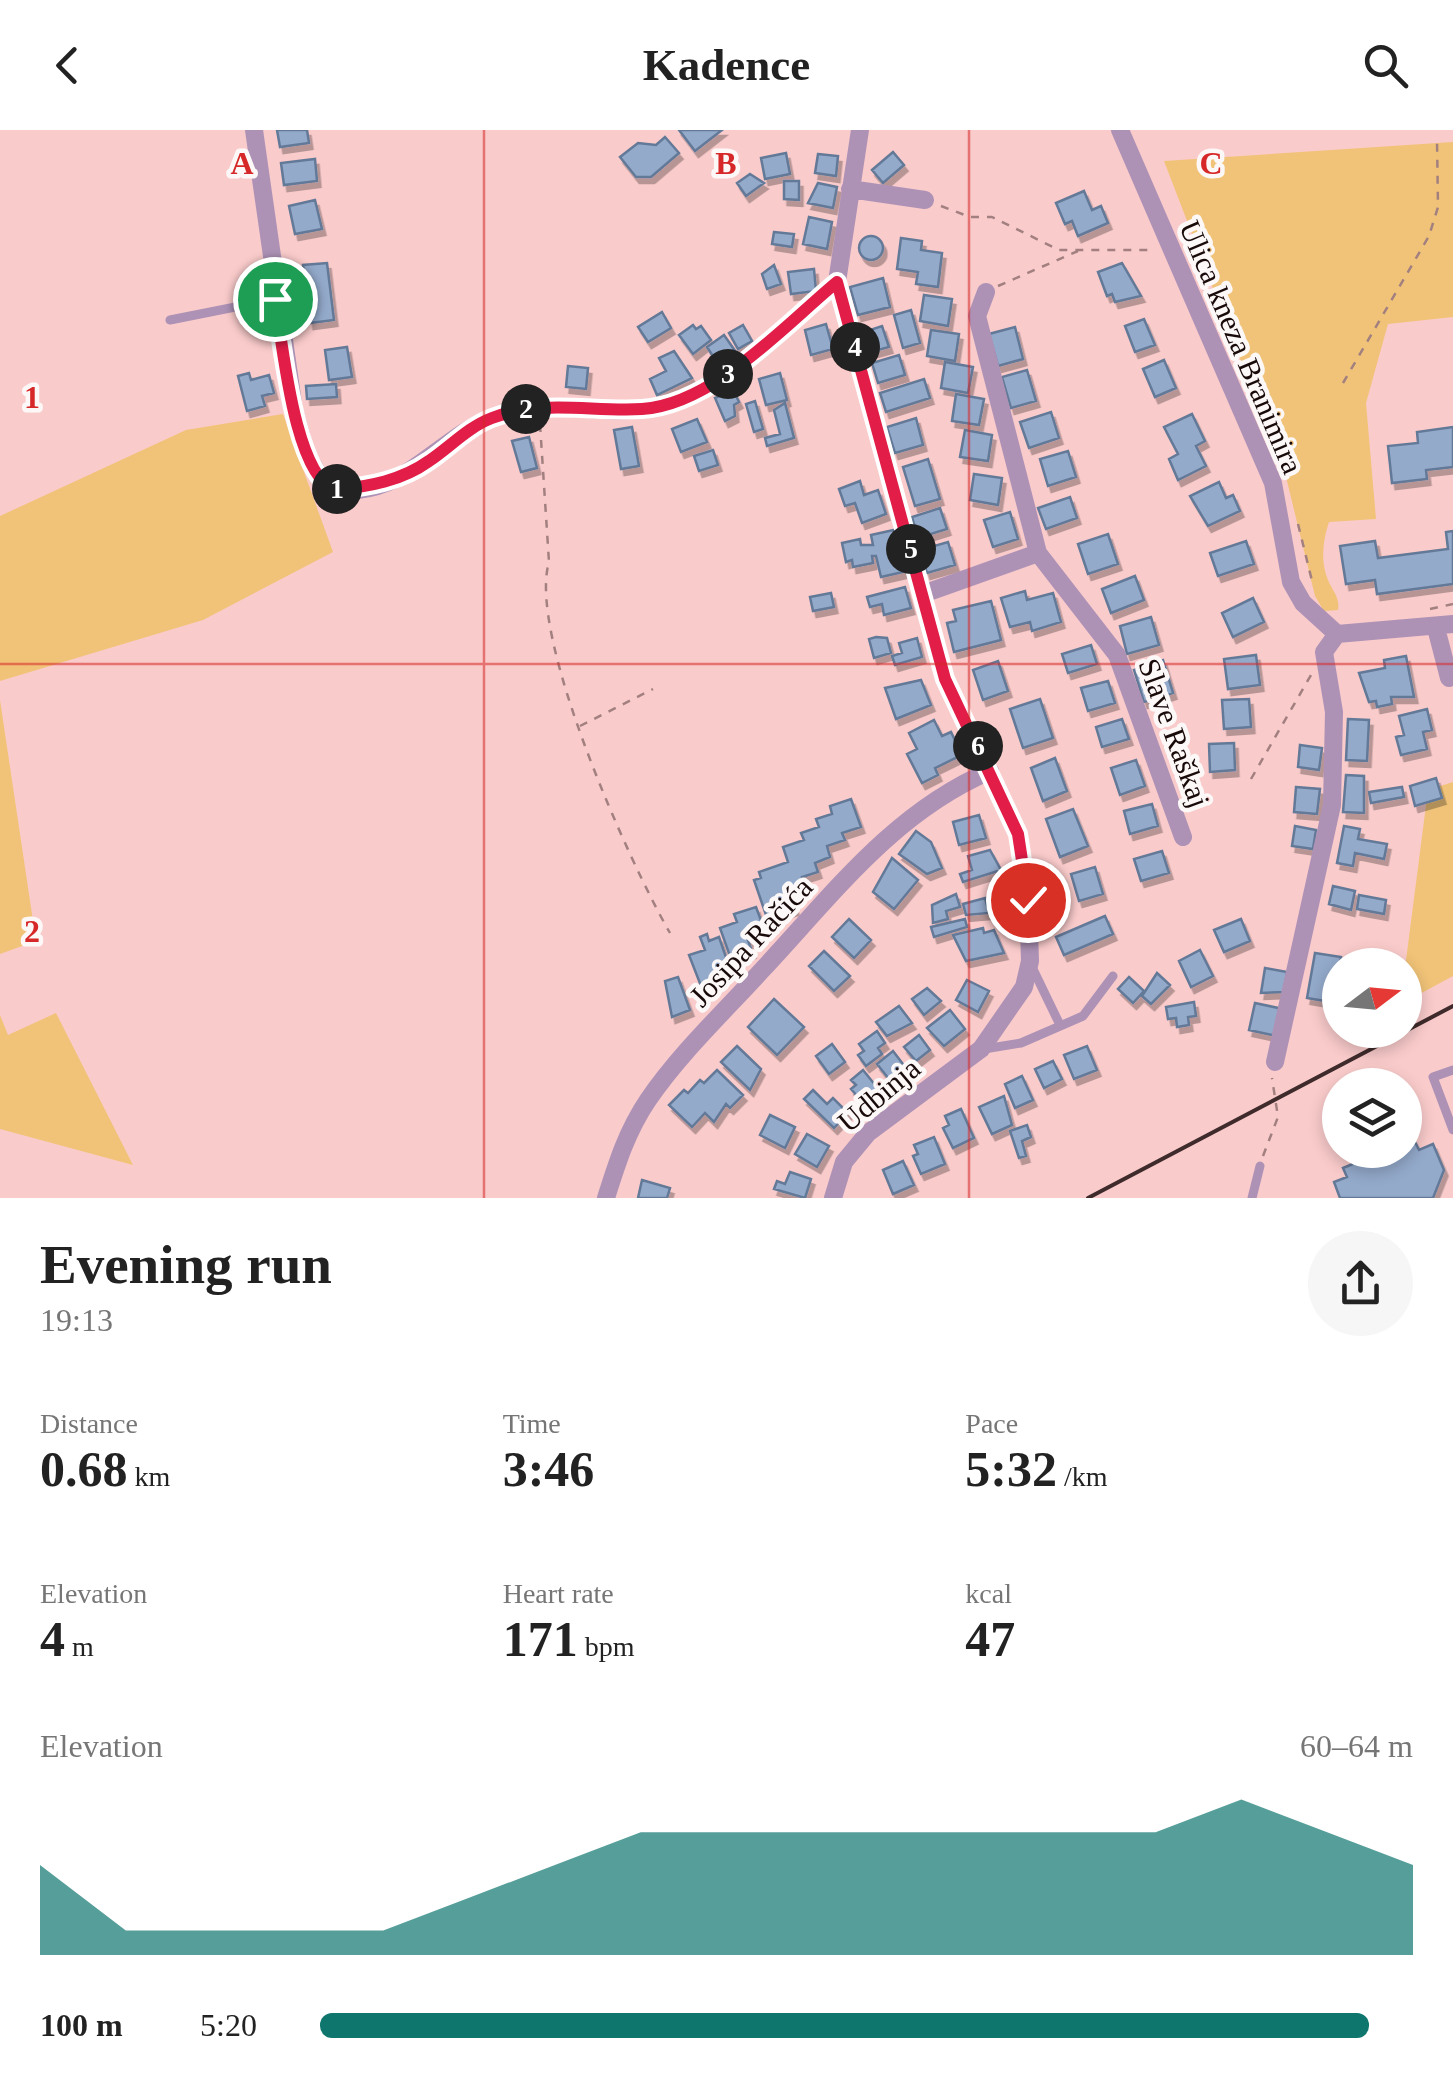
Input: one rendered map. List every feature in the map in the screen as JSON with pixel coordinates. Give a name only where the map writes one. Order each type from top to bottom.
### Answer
[{"type":"street","points":[[254,130],[275,299],[298,424],[306,454],[324,486],[336,490],[390,481],[428,462],[488,420],[539,408],[645,409],[670,402],[736,370],[837,282]]},
{"type":"street","points":[[860,130],[837,282],[945,679],[1018,834],[1028,900],[1030,961]]},
{"type":"street","name":"Ulica kneza Branimira","points":[[1120,130],[1272,484],[1290,582],[1302,603],[1337,634]]},
{"type":"street","points":[[850,188],[925,200]]},
{"type":"street","name":"Slave Raškaj","points":[[986,292],[978,316],[1038,553],[1116,655],[1183,837]]},
{"type":"street","points":[[923,594],[1038,553]]},
{"type":"street","points":[[1275,1062],[1332,805],[1334,712],[1324,652],[1337,634],[1444,626],[1452,683]]},
{"type":"street","name":"Josipa Račića","points":[[606,1198],[621,1147],[647,1102],[680,1059],[887,835],[949,788],[990,771]]},
{"type":"street","name":"Udbinja","points":[[833,1198],[844,1162],[868,1133],[981,1049],[1024,986],[1030,961]]},
{"type":"lane","points":[[170,320],[275,299]]},
{"type":"lane","points":[[1030,961],[1043,997],[1060,1026]]},
{"type":"lane","name":"Udbinja","points":[[981,1049],[1021,1043],[1083,1016],[1113,976]]},
{"type":"lane","points":[[1451,1074],[1433,1077],[1452,1129]]},
{"type":"lane","points":[[1452,1129],[1453,1112]]},
{"type":"lane","points":[[1252,1198],[1260,1166]]},
{"type":"path","points":[[1343,383],[1429,236],[1438,207],[1437,140]]},
{"type":"path","points":[[925,200],[970,217],[992,217],[1059,250],[1169,249]]},
{"type":"path","points":[[986,292],[1079,250]]},
{"type":"path","points":[[539,408],[554,640],[615,829],[670,933]]},
{"type":"path","points":[[1297,519],[1316,596]]},
{"type":"path","points":[[1425,610],[1453,604]]},
{"type":"path","points":[[1250,779],[1324,652]]},
{"type":"path","points":[[579,727],[653,689]]},
{"type":"path","points":[[1260,1166],[1278,1116],[1270,1086],[1275,1062]]},
{"type":"shaded area","points":[[1453,142],[1453,317],[1388,324],[1366,403],[1376,519],[1329,522],[1324,565],[1338,610],[1324,611],[1315,596],[1287,481],[1164,161]]},
{"type":"shaded area","points":[[283,414],[333,552],[203,620],[0,681],[0,516],[186,430]]},
{"type":"shaded area","points":[[0,700],[36,941],[0,954]]},
{"type":"shaded area","points":[[1453,782],[1453,976],[1422,993],[1422,948],[1408,948],[1428,790]]},
{"type":"shaded area","points":[[56,1013],[133,1165],[0,1129],[0,1015],[8,1035]]},
{"type":"building","points":[[277,130],[307,130],[309,143],[280,147]]},
{"type":"building","points":[[679,130],[722,130],[695,151]]},
{"type":"building","points":[[665,137],[679,153],[651,177],[636,177],[620,157],[638,143],[656,145]]},
{"type":"building","points":[[893,152],[904,165],[883,183],[872,170]]},
{"type":"building","points":[[786,153],[790,174],[765,179],[761,158]]},
{"type":"building","points":[[818,154],[838,156],[836,176],[815,173]]},
{"type":"building","points":[[315,159],[317,181],[284,185],[281,163]]},
{"type":"building","points":[[750,174],[764,183],[746,196],[737,183]]},
{"type":"building","points":[[784,181],[799,181],[799,200],[784,199]]},
{"type":"building","points":[[818,183],[837,187],[833,208],[808,203]]},
{"type":"building","points":[[1084,191],[1092,210],[1101,206],[1108,223],[1078,236],[1072,221],[1065,224],[1056,203]]},
{"type":"building","points":[[315,200],[322,229],[295,234],[289,206]]},
{"type":"building","points":[[809,217],[832,222],[827,249],[803,244]]},
{"type":"building","points":[[774,232],[794,234],[792,247],[772,244]]},
{"type":"building","points":[[871,236],[880,239],[880,257],[871,260],[862,257],[859,248],[862,239]]},
{"type":"building","points":[[901,238],[922,241],[921,250],[942,253],[938,287],[916,284],[918,272],[897,269]]},
{"type":"building","points":[[327,263],[334,320],[310,323],[303,265]]},
{"type":"building","points":[[1122,263],[1141,296],[1115,302],[1112,294],[1107,296],[1098,272]]},
{"type":"building","points":[[774,265],[781,284],[767,289],[762,274]]},
{"type":"building","points":[[814,269],[816,291],[791,294],[788,272]]},
{"type":"building","points":[[883,278],[890,307],[858,315],[850,287]]},
{"type":"building","points":[[924,295],[952,299],[948,326],[920,321]]},
{"type":"building","points":[[911,310],[920,343],[903,348],[894,315]]},
{"type":"building","points":[[662,312],[671,328],[648,342],[638,327]]},
{"type":"building","points":[[1144,319],[1155,345],[1135,352],[1125,326]]},
{"type":"building","points":[[826,324],[833,349],[811,355],[805,330]]},
{"type":"building","points":[[693,325],[696,329],[701,326],[711,340],[693,354],[679,335]]},
{"type":"building","points":[[743,325],[752,341],[738,349],[729,333]]},
{"type":"building","points":[[882,326],[889,347],[867,353],[861,333]]},
{"type":"building","points":[[1015,327],[1023,359],[998,366],[989,334]]},
{"type":"building","points":[[931,330],[959,334],[955,361],[927,356]]},
{"type":"building","points":[[724,335],[738,355],[720,367],[707,347]]},
{"type":"building","points":[[347,347],[352,377],[329,380],[325,350]]},
{"type":"building","points":[[674,351],[692,378],[657,395],[650,379],[666,371],[659,358]]},
{"type":"building","points":[[899,355],[905,375],[878,383],[872,363]]},
{"type":"building","points":[[1164,360],[1176,388],[1155,397],[1143,369]]},
{"type":"building","points":[[945,362],[973,367],[968,393],[941,388]]},
{"type":"building","points":[[568,366],[588,368],[586,389],[566,387]]},
{"type":"building","points":[[1027,370],[1036,401],[1011,408],[1002,377]]},
{"type":"building","points":[[249,373],[251,380],[269,375],[274,393],[262,396],[265,406],[247,411],[238,376]]},
{"type":"building","points":[[780,373],[787,400],[766,405],[759,379]]},
{"type":"building","points":[[924,379],[930,398],[886,412],[880,393]]},
{"type":"building","points":[[336,384],[337,397],[307,399],[306,386]]},
{"type":"building","points":[[733,390],[739,402],[734,405],[735,416],[725,421],[715,398]]},
{"type":"building","points":[[956,394],[984,399],[979,425],[952,421]]},
{"type":"building","points":[[755,401],[763,429],[754,432],[746,404]]},
{"type":"building","points":[[785,403],[794,438],[767,446],[765,438],[780,434],[774,410]]},
{"type":"building","points":[[1051,412],[1059,438],[1029,448],[1020,422]]},
{"type":"building","points":[[1192,414],[1205,441],[1196,446],[1206,466],[1178,480],[1169,459],[1178,454],[1164,427]]},
{"type":"building","points":[[916,418],[923,445],[895,453],[887,427]]},
{"type":"building","points":[[697,419],[707,442],[681,452],[672,429]]},
{"type":"building","points":[[632,427],[639,466],[621,469],[614,430]]},
{"type":"building","points":[[1453,427],[1453,467],[1426,470],[1427,479],[1392,483],[1388,446],[1418,443],[1417,432]]},
{"type":"building","points":[[965,430],[992,435],[988,461],[960,457]]},
{"type":"building","points":[[529,437],[537,468],[521,472],[512,441]]},
{"type":"building","points":[[713,450],[718,465],[699,471],[694,456]]},
{"type":"building","points":[[1068,451],[1076,477],[1048,486],[1040,459]]},
{"type":"building","points":[[928,459],[940,499],[915,506],[903,467]]},
{"type":"building","points":[[974,474],[1002,478],[998,505],[970,500]]},
{"type":"building","points":[[860,481],[864,495],[878,490],[886,514],[862,523],[855,503],[845,506],[839,489]]},
{"type":"building","points":[[1219,482],[1226,498],[1233,495],[1240,511],[1208,526],[1190,496]]},
{"type":"building","points":[[1070,497],[1077,518],[1046,529],[1038,508]]},
{"type":"building","points":[[940,508],[947,529],[918,538],[912,517]]},
{"type":"building","points":[[1010,512],[1018,539],[993,547],[984,520]]},
{"type":"building","points":[[898,529],[903,572],[881,577],[876,556],[872,556],[873,563],[853,567],[852,560],[846,562],[842,543],[860,539],[861,545],[873,545],[871,535]]},
{"type":"building","points":[[1453,531],[1453,584],[1377,594],[1375,580],[1346,584],[1340,546],[1375,541],[1378,558],[1448,549],[1446,532]]},
{"type":"building","points":[[1108,534],[1118,564],[1088,574],[1078,544]]},
{"type":"building","points":[[1246,541],[1254,564],[1218,576],[1210,553]]},
{"type":"building","points":[[948,542],[955,565],[927,573],[920,550]]},
{"type":"building","points":[[1135,576],[1144,600],[1111,613],[1102,589]]},
{"type":"building","points":[[905,587],[911,608],[884,615],[882,604],[870,607],[867,597]]},
{"type":"building","points":[[1025,591],[1027,600],[1053,593],[1061,622],[1032,631],[1030,622],[1010,627],[1001,598]]},
{"type":"building","points":[[831,593],[834,607],[813,611],[810,597]]},
{"type":"building","points":[[1253,598],[1264,622],[1233,637],[1222,613]]},
{"type":"building","points":[[991,601],[1001,640],[954,652],[947,623],[956,621],[953,610]]},
{"type":"building","points":[[1151,617],[1159,645],[1127,654],[1120,626]]},
{"type":"building","points":[[887,638],[891,653],[874,658],[869,639]]},
{"type":"building","points":[[917,638],[922,657],[895,665],[892,656],[902,653],[899,643]]},
{"type":"building","points":[[1091,645],[1097,664],[1068,673],[1062,654]]},
{"type":"building","points":[[1256,655],[1260,685],[1228,689],[1224,659]]},
{"type":"building","points":[[1406,656],[1414,697],[1391,697],[1392,704],[1377,707],[1376,701],[1369,702],[1359,673],[1385,668],[1384,660]]},
{"type":"building","points":[[1163,660],[1173,693],[1144,702],[1134,670]]},
{"type":"building","points":[[998,661],[1008,691],[983,700],[973,670]]},
{"type":"building","points":[[921,680],[931,705],[896,719],[885,688]]},
{"type":"building","points":[[1108,681],[1115,703],[1088,711],[1081,688]]},
{"type":"building","points":[[1040,699],[1053,738],[1023,748],[1010,709]]},
{"type":"building","points":[[1249,699],[1251,727],[1224,729],[1222,700]]},
{"type":"building","points":[[1427,709],[1432,730],[1423,732],[1427,749],[1401,755],[1396,737],[1404,735],[1399,716]]},
{"type":"building","points":[[1122,719],[1129,739],[1102,747],[1096,727]]},
{"type":"building","points":[[1348,719],[1369,720],[1367,761],[1346,760]]},
{"type":"building","points":[[934,720],[942,736],[951,732],[962,755],[935,768],[938,775],[922,783],[907,754],[917,749],[909,733]]},
{"type":"building","points":[[1234,743],[1235,770],[1210,772],[1209,744]]},
{"type":"building","points":[[1300,745],[1322,748],[1319,770],[1298,767]]},
{"type":"building","points":[[1055,758],[1067,791],[1043,801],[1031,768]]},
{"type":"building","points":[[1136,760],[1145,786],[1120,795],[1111,768]]},
{"type":"building","points":[[1346,775],[1364,776],[1364,813],[1343,812]]},
{"type":"building","points":[[1436,778],[1442,798],[1415,806],[1410,786]]},
{"type":"building","points":[[1296,787],[1320,789],[1317,814],[1294,812]]},
{"type":"building","points":[[1402,787],[1404,797],[1371,803],[1369,792]]},
{"type":"building","points":[[851,799],[861,827],[842,833],[845,840],[827,846],[830,857],[815,863],[818,872],[802,877],[806,889],[790,894],[795,909],[767,918],[754,880],[761,878],[759,872],[788,862],[783,847],[804,840],[801,833],[819,827],[816,819],[832,814],[830,806]]},
{"type":"building","points":[[1152,804],[1158,826],[1130,834],[1124,811]]},
{"type":"building","points":[[1073,809],[1088,846],[1060,857],[1046,819]]},
{"type":"building","points":[[979,815],[986,838],[959,845],[953,822]]},
{"type":"building","points":[[1295,826],[1316,830],[1313,849],[1292,846]]},
{"type":"building","points":[[1344,826],[1360,829],[1358,839],[1387,844],[1384,859],[1355,853],[1353,866],[1337,863]]},
{"type":"building","points":[[916,831],[931,842],[942,868],[927,874],[899,854]]},
{"type":"building","points":[[990,850],[1001,870],[963,882],[960,874],[972,870],[968,856]]},
{"type":"building","points":[[1162,851],[1169,873],[1141,881],[1134,859]]},
{"type":"building","points":[[892,858],[918,880],[894,909],[873,892]]},
{"type":"building","points":[[1095,867],[1103,894],[1079,901],[1071,874]]},
{"type":"building","points":[[1333,886],[1355,891],[1351,910],[1329,904]]},
{"type":"building","points":[[956,894],[960,907],[946,911],[948,919],[933,923],[932,905]]},
{"type":"building","points":[[1359,895],[1386,900],[1384,914],[1357,909]]},
{"type":"building","points":[[985,898],[989,913],[966,915],[963,904]]},
{"type":"building","points":[[756,907],[766,934],[748,940],[752,952],[731,959],[720,928],[737,922],[734,914]]},
{"type":"building","points":[[1105,916],[1113,934],[1064,955],[1056,937]]},
{"type":"building","points":[[849,919],[871,940],[854,958],[832,937]]},
{"type":"building","points":[[965,919],[967,927],[934,937],[931,927]]},
{"type":"building","points":[[1241,919],[1250,941],[1224,952],[1214,930]]},
{"type":"building","points":[[983,928],[984,933],[994,930],[1004,953],[966,961],[953,935]]},
{"type":"building","points":[[707,934],[709,941],[719,937],[730,969],[720,973],[722,978],[701,986],[689,955],[705,950],[700,937]]},
{"type":"building","points":[[1200,950],[1213,976],[1191,987],[1179,961]]},
{"type":"building","points":[[824,951],[850,976],[834,991],[809,966]]},
{"type":"building","points":[[1315,953],[1322,954],[1322,1000],[1307,998]]},
{"type":"building","points":[[1265,968],[1287,972],[1284,992],[1261,993]]},
{"type":"building","points":[[1157,973],[1170,985],[1151,1004],[1142,996]]},
{"type":"building","points":[[678,977],[690,1010],[672,1017],[665,981]]},
{"type":"building","points":[[1129,977],[1144,991],[1133,1003],[1118,989]]},
{"type":"building","points":[[967,980],[989,991],[978,1012],[956,1000]]},
{"type":"building","points":[[927,988],[941,1001],[924,1015],[912,999]]},
{"type":"building","points":[[774,999],[804,1027],[777,1055],[748,1027]]},
{"type":"building","points":[[1194,1002],[1196,1016],[1188,1017],[1189,1025],[1177,1027],[1176,1018],[1168,1019],[1166,1007]]},
{"type":"building","points":[[1255,1003],[1283,1009],[1277,1036],[1249,1030]]},
{"type":"building","points":[[899,1006],[912,1023],[887,1036],[876,1022]]},
{"type":"building","points":[[950,1010],[965,1029],[944,1046],[927,1028]]},
{"type":"building","points":[[877,1031],[885,1043],[878,1048],[882,1054],[866,1066],[858,1055],[864,1051],[859,1044]]},
{"type":"building","points":[[919,1035],[930,1050],[916,1061],[904,1047]]},
{"type":"building","points":[[832,1044],[845,1062],[829,1074],[816,1056]]},
{"type":"building","points":[[737,1046],[761,1069],[750,1090],[721,1062]]},
{"type":"building","points":[[1087,1046],[1097,1070],[1074,1079],[1064,1055]]},
{"type":"building","points":[[893,1051],[909,1072],[893,1084],[877,1064]]},
{"type":"building","points":[[1053,1061],[1062,1079],[1044,1088],[1035,1069]]},
{"type":"building","points":[[717,1070],[743,1095],[730,1108],[726,1104],[714,1122],[705,1113],[692,1127],[669,1105],[684,1090],[688,1093]]},
{"type":"building","points":[[863,1070],[880,1091],[864,1104],[851,1089],[856,1085],[851,1080]]},
{"type":"building","points":[[1022,1076],[1033,1100],[1015,1108],[1005,1084]]},
{"type":"building","points":[[813,1090],[827,1104],[833,1098],[848,1113],[834,1128],[804,1099]]},
{"type":"building","points":[[1004,1096],[1012,1125],[992,1134],[979,1107]]},
{"type":"building","points":[[961,1109],[974,1138],[953,1148],[943,1128],[949,1125],[945,1116]]},
{"type":"building","points":[[770,1115],[795,1127],[785,1148],[760,1135]]},
{"type":"building","points":[[1027,1125],[1031,1137],[1022,1141],[1026,1156],[1019,1158],[1010,1131]]},
{"type":"building","points":[[807,1134],[829,1146],[817,1167],[795,1154]]},
{"type":"building","points":[[934,1137],[945,1164],[921,1174],[913,1156],[918,1154],[914,1145]]},
{"type":"building","points":[[1433,1144],[1444,1170],[1433,1198],[1340,1198],[1334,1182],[1347,1177],[1343,1168],[1422,1168],[1422,1149]]},
{"type":"building","points":[[903,1161],[914,1185],[893,1194],[883,1170]]},
{"type":"building","points":[[790,1172],[811,1179],[805,1198],[774,1189],[777,1181],[785,1184]]},
{"type":"building","points":[[642,1180],[670,1188],[667,1198],[638,1198]]},
{"type":"railway","points":[[1088,1198],[1453,1006]]},
{"type":"route","points":[[275,299],[294,410],[306,454],[318,480],[336,490],[369,486],[410,474],[475,426],[516,410],[559,405],[645,409],[670,402],[736,370],[837,282],[945,679],[1018,834],[1028,900]]}]
